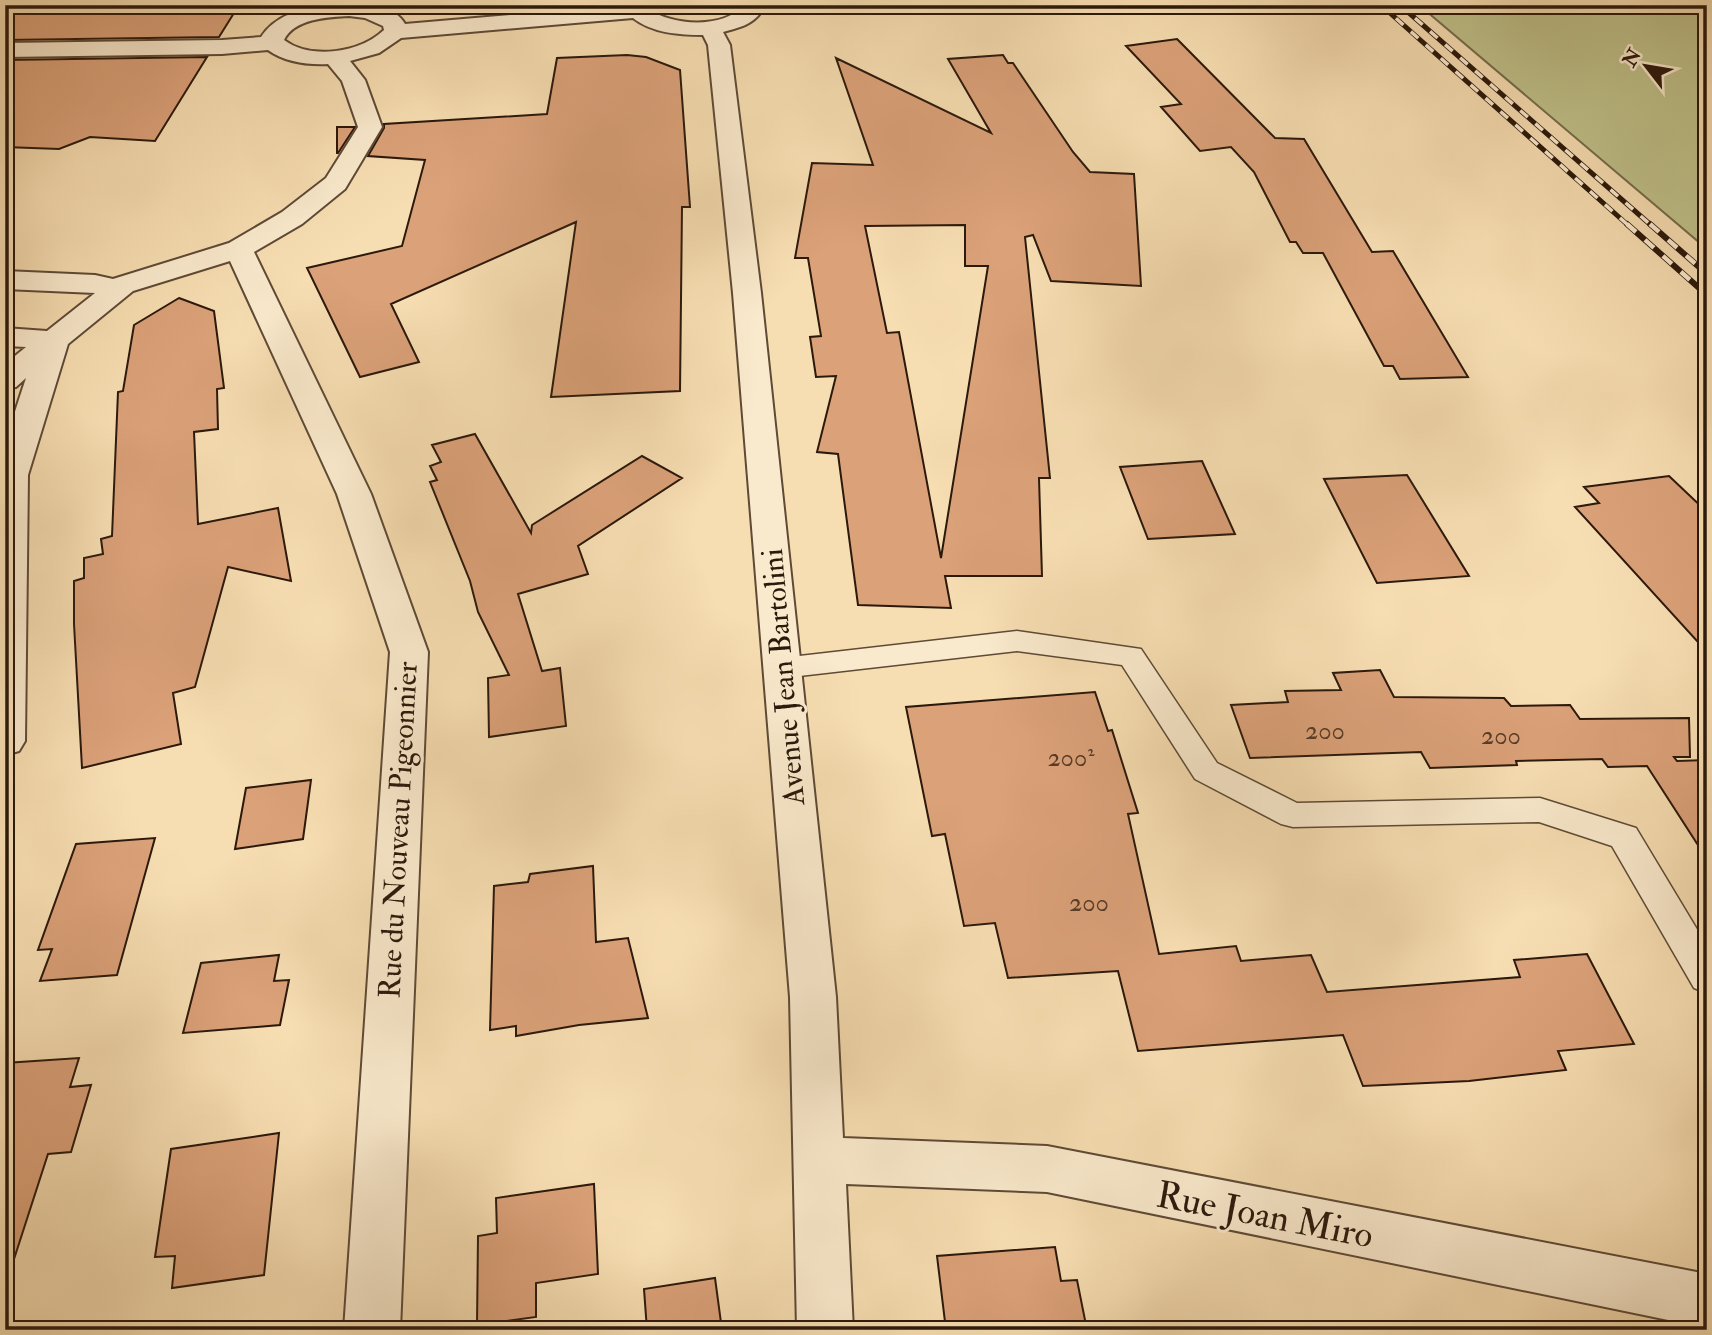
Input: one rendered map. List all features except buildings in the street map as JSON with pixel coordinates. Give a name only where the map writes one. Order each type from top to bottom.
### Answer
[{"type":"street","points":[[5,50],[222,47],[273,43],[287,53],[334,57],[368,50],[382,44],[395,32],[638,8],[650,21],[662,25],[710,27],[736,21],[754,11],[757,6],[887,5]]},
{"type":"street","points":[[273,43],[272,37],[305,10],[375,13],[394,23],[395,32]]},
{"type":"street","name":"Avenue Jean Bartolini","points":[[710,27],[719,45],[743,256],[813,997],[825,1330]]},
{"type":"street","points":[[5,380],[123,285],[239,250],[292,218],[335,183],[370,127],[353,80],[334,57]]},
{"type":"street","name":"Rue du Nouveau Pigeonnier","points":[[239,250],[354,495],[409,652],[372,1330]]},
{"type":"street","points":[[5,280],[95,284],[118,289]]},
{"type":"street","points":[[5,337],[54,340]]},
{"type":"street","points":[[5,741],[13,447],[54,340]]},
{"type":"street","name":"Rue Joan Miro","points":[[820,1160],[1047,1170],[1707,1301]]},
{"type":"lane","points":[[782,668],[1017,641],[1131,656],[1206,771],[1293,815],[1540,810],[1624,837],[1707,978]]},
{"type":"green space","points":[[1419,5],[1707,5],[1707,249]]},
{"type":"railway","points":[[1381,5],[1629,226]]},
{"type":"railway","points":[[1400,5],[1652,226]]},
{"type":"railway","points":[[1627,224],[1707,295]]},
{"type":"railway","points":[[1650,224],[1707,274]]}]
